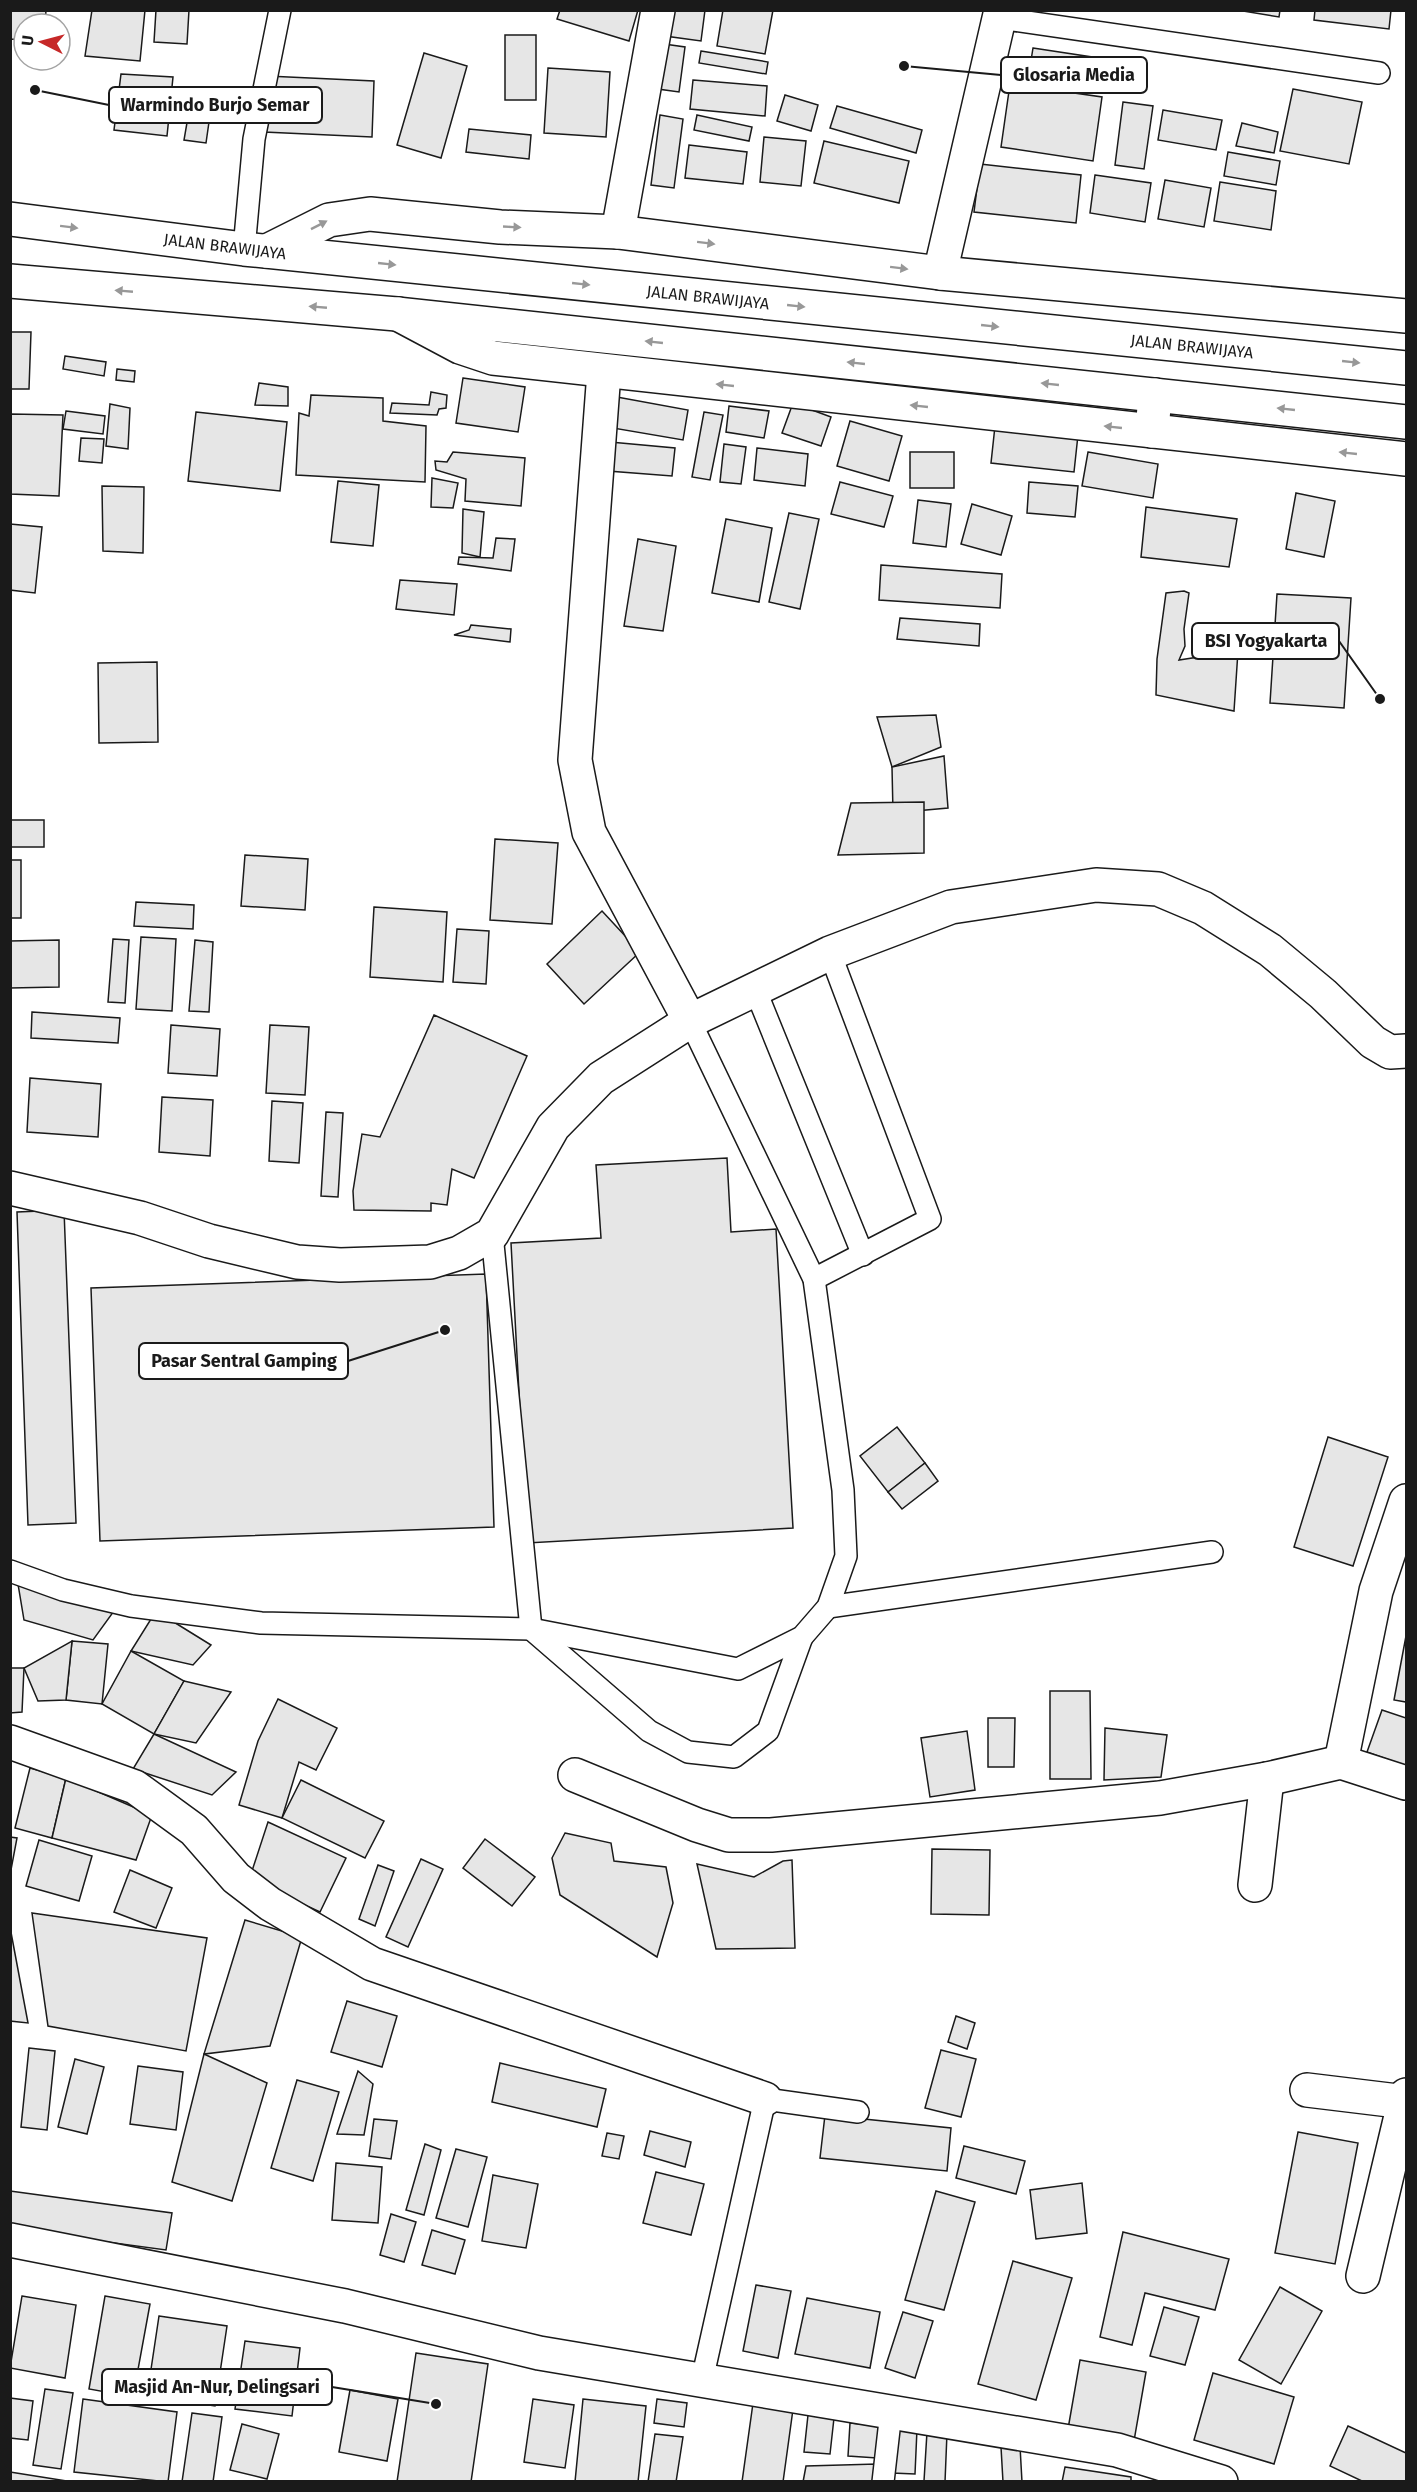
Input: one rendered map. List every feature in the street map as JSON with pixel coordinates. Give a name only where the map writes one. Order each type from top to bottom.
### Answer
[{"type":"main road","points":[[618,232],[658,10]]},
{"type":"main road","points":[[940,273],[1000,14]]},
{"type":"main road","points":[[256,250],[329,220],[370,214],[500,226],[618,232],[940,273],[1407,316]]},
{"type":"main road","name":"JALAN BRAWIJAYA","points":[[10,219],[256,250],[1407,368]]},
{"type":"main road","points":[[10,281],[397,314],[1407,422]]},
{"type":"main road","points":[[733,350],[738,300]]},
{"type":"main road","points":[[397,314],[460,347],[493,358],[1407,459]]},
{"type":"main road","points":[[604,372],[575,760],[589,832],[690,1021]]},
{"type":"main road","points":[[1152,431],[1155,395]]},
{"type":"main road","points":[[10,1188],[140,1218],[209,1241],[297,1262],[340,1265],[430,1262],[459,1253],[492,1234],[526,1178],[553,1127],[601,1078],[690,1021],[830,953],[951,907],[1096,885],[1158,889],[1203,908],[1270,950],[1323,994],[1373,1041],[1390,1052],[1407,1051]]},
{"type":"main road","points":[[1341,1762],[1376,1591],[1407,1501]]},
{"type":"main road","points":[[10,1742],[135,1787],[194,1830],[236,1878],[270,1904],[372,1964],[765,2099]]},
{"type":"main road","points":[[575,1775],[697,1825],[729,1835],[771,1835],[1160,1798],[1268,1779],[1341,1762],[1407,1783]]},
{"type":"main road","points":[[1255,1885],[1268,1779]]},
{"type":"main road","points":[[1307,2090],[1406,2099],[1363,2276]]},
{"type":"main road","points":[[10,2240],[345,2306],[539,2354],[1117,2450],[1221,2481]]},
{"type":"lane","points":[[256,250],[255,139],[280,10]]},
{"type":"lane","points":[[1000,14],[1379,74]]},
{"type":"lane","points":[[814,1279],[930,1219],[830,953]]},
{"type":"lane","points":[[755,989],[863,1255]]},
{"type":"lane","points":[[10,1571],[63,1590],[131,1605],[261,1623],[531,1629],[738,1669],[802,1637],[828,1608],[846,1556],[843,1490],[814,1279],[690,1021]]},
{"type":"lane","points":[[492,1234],[531,1629],[649,1731],[688,1752],[734,1758],[768,1731],[802,1637]]},
{"type":"lane","points":[[828,1608],[1212,1552]]},
{"type":"lane","points":[[702,2380],[765,2099],[858,2112]]},
{"type":"lane","points":[[883,2481],[891,2412]]},
{"type":"building","points":[[10,10],[46,10],[46,12],[12,12],[12,39],[10,39]]},
{"type":"building","points":[[92,10],[145,10],[140,61],[85,56]]},
{"type":"building","points":[[156,10],[189,10],[187,44],[154,42]]},
{"type":"building","points":[[560,10],[638,10],[629,41],[557,19]]},
{"type":"building","points":[[669,10],[705,10],[701,41],[665,36]]},
{"type":"building","points":[[723,10],[773,10],[765,54],[717,46]]},
{"type":"building","points":[[1237,10],[1280,10],[1279,17]]},
{"type":"building","points":[[1315,10],[1391,10],[1389,29],[1314,20]]},
{"type":"building","points":[[505,35],[536,35],[536,100],[505,100]]},
{"type":"building","points":[[664,44],[685,47],[679,92],[658,89]]},
{"type":"building","points":[[1033,48],[1125,62],[1121,87],[1029,73]]},
{"type":"building","points":[[701,51],[768,62],[766,74],[699,63]]},
{"type":"building","points":[[424,53],[467,66],[441,158],[397,145]]},
{"type":"building","points":[[548,68],[610,72],[606,137],[544,133]]},
{"type":"building","points":[[121,74],[173,77],[167,136],[114,130]]},
{"type":"building","points":[[267,76],[374,81],[372,137],[264,132]]},
{"type":"building","points":[[693,80],[767,86],[765,116],[690,109]]},
{"type":"building","points":[[1010,84],[1102,97],[1093,161],[1001,147]]},
{"type":"building","points":[[1293,89],[1362,102],[1349,164],[1280,151]]},
{"type":"building","points":[[785,95],[818,105],[811,131],[777,121]]},
{"type":"building","points":[[1123,102],[1153,106],[1144,169],[1115,165]]},
{"type":"building","points":[[190,105],[211,108],[206,143],[184,140]]},
{"type":"building","points":[[837,106],[922,130],[916,153],[830,128]]},
{"type":"building","points":[[1163,110],[1222,120],[1216,150],[1158,140]]},
{"type":"building","points":[[660,115],[683,119],[674,188],[651,185]]},
{"type":"building","points":[[697,115],[752,127],[749,141],[694,130]]},
{"type":"building","points":[[1242,123],[1278,132],[1274,153],[1236,146]]},
{"type":"building","points":[[469,129],[531,135],[529,159],[466,152]]},
{"type":"building","points":[[764,137],[806,141],[801,186],[760,182]]},
{"type":"building","points":[[824,141],[909,161],[899,203],[814,183]]},
{"type":"building","points":[[689,145],[747,152],[743,184],[685,178]]},
{"type":"building","points":[[1228,152],[1280,161],[1276,185],[1224,176]]},
{"type":"building","points":[[980,164],[1081,175],[1076,223],[974,212]]},
{"type":"building","points":[[1095,175],[1151,183],[1145,222],[1090,213]]},
{"type":"building","points":[[1165,180],[1211,188],[1204,227],[1158,219]]},
{"type":"building","points":[[1220,182],[1276,191],[1271,230],[1214,221]]},
{"type":"building","points":[[10,332],[31,332],[29,389],[10,389]]},
{"type":"building","points":[[65,356],[106,362],[104,376],[63,369]]},
{"type":"building","points":[[117,369],[135,371],[134,382],[116,380]]},
{"type":"building","points":[[463,378],[525,387],[518,432],[456,423]]},
{"type":"building","points":[[259,383],[288,387],[288,406],[255,405]]},
{"type":"building","points":[[431,392],[447,395],[446,408],[439,409],[437,415],[390,413],[392,403],[429,405]]},
{"type":"building","points":[[311,395],[383,398],[383,421],[426,426],[425,482],[296,475],[299,413],[309,416]]},
{"type":"building","points":[[606,395],[688,410],[683,440],[601,426]]},
{"type":"building","points":[[793,403],[831,417],[821,446],[782,433]]},
{"type":"building","points":[[110,404],[130,408],[128,449],[106,446]]},
{"type":"building","points":[[729,406],[769,411],[764,438],[726,432]]},
{"type":"building","points":[[66,411],[105,416],[103,434],[63,429]]},
{"type":"building","points":[[196,412],[287,422],[280,491],[188,481]]},
{"type":"building","points":[[704,412],[723,415],[710,480],[692,477]]},
{"type":"building","points":[[10,414],[63,415],[59,496],[10,494]]},
{"type":"building","points":[[850,421],[902,436],[889,481],[837,466]]},
{"type":"building","points":[[995,426],[1078,435],[1074,472],[991,463]]},
{"type":"building","points":[[81,438],[104,439],[102,463],[79,461]]},
{"type":"building","points":[[610,442],[675,448],[672,476],[608,471]]},
{"type":"building","points":[[724,444],[746,447],[741,484],[720,482]]},
{"type":"building","points":[[757,448],[808,454],[805,486],[754,480]]},
{"type":"building","points":[[453,452],[525,458],[521,506],[465,501],[466,479],[436,470],[435,461],[447,462]]},
{"type":"building","points":[[910,452],[954,452],[954,488],[910,488]]},
{"type":"building","points":[[1088,452],[1158,464],[1153,498],[1082,486]]},
{"type":"building","points":[[432,478],[458,483],[453,508],[431,507]]},
{"type":"building","points":[[338,481],[379,485],[373,546],[331,542]]},
{"type":"building","points":[[840,482],[893,496],[884,527],[831,514]]},
{"type":"building","points":[[1029,482],[1078,486],[1075,517],[1027,513]]},
{"type":"building","points":[[102,486],[144,487],[143,553],[103,551]]},
{"type":"building","points":[[1296,493],[1335,501],[1324,557],[1286,549]]},
{"type":"building","points":[[918,500],[951,504],[946,547],[913,543]]},
{"type":"building","points":[[972,504],[1012,516],[1001,555],[961,544]]},
{"type":"building","points":[[1146,507],[1237,519],[1229,567],[1141,557]]},
{"type":"building","points":[[463,509],[484,512],[480,557],[462,553]]},
{"type":"building","points":[[789,513],[819,519],[800,609],[769,602]]},
{"type":"building","points":[[726,519],[772,528],[759,602],[712,593]]},
{"type":"building","points":[[10,524],[42,527],[35,593],[10,590]]},
{"type":"building","points":[[496,538],[515,539],[511,571],[458,564],[459,557],[493,558]]},
{"type":"building","points":[[638,539],[676,546],[663,631],[624,626]]},
{"type":"building","points":[[881,565],[1002,574],[1000,608],[879,600]]},
{"type":"building","points":[[400,580],[457,584],[454,615],[396,609]]},
{"type":"building","points":[[1184,591],[1189,593],[1184,629],[1185,646],[1179,660],[1238,651],[1234,711],[1156,695],[1157,659],[1166,593]]},
{"type":"building","points":[[1277,594],[1351,598],[1344,708],[1270,703]]},
{"type":"building","points":[[900,618],[980,624],[979,646],[897,639]]},
{"type":"building","points":[[471,625],[511,629],[510,642],[454,635],[469,630]]},
{"type":"building","points":[[157,662],[158,742],[99,743],[98,663]]},
{"type":"building","points":[[936,715],[941,747],[892,767],[877,717]]},
{"type":"building","points":[[944,756],[948,808],[893,813],[892,767]]},
{"type":"building","points":[[924,802],[924,853],[838,855],[851,803]]},
{"type":"building","points":[[10,820],[44,820],[44,847],[10,847]]},
{"type":"building","points":[[495,839],[558,843],[552,924],[490,920]]},
{"type":"building","points":[[245,855],[308,859],[305,910],[241,906]]},
{"type":"building","points":[[10,860],[21,860],[21,918],[10,918]]},
{"type":"building","points":[[136,902],[194,905],[193,929],[134,926]]},
{"type":"building","points":[[374,907],[447,912],[443,982],[370,977]]},
{"type":"building","points":[[602,911],[640,952],[584,1004],[547,964]]},
{"type":"building","points":[[457,929],[489,931],[486,984],[453,982]]},
{"type":"building","points":[[141,937],[176,939],[172,1011],[136,1009]]},
{"type":"building","points":[[113,939],[129,940],[125,1003],[108,1002]]},
{"type":"building","points":[[59,940],[59,987],[10,988],[10,941]]},
{"type":"building","points":[[195,940],[213,942],[209,1012],[189,1011]]},
{"type":"building","points":[[32,1012],[120,1018],[118,1043],[31,1038]]},
{"type":"building","points":[[434,1015],[527,1056],[474,1178],[452,1169],[447,1205],[431,1203],[431,1211],[354,1210],[353,1191],[362,1134],[380,1137]]},
{"type":"building","points":[[171,1025],[220,1029],[217,1076],[168,1073]]},
{"type":"building","points":[[270,1025],[309,1027],[305,1095],[266,1093]]},
{"type":"building","points":[[30,1078],[101,1084],[98,1137],[27,1132]]},
{"type":"building","points":[[162,1097],[213,1100],[210,1156],[159,1152]]},
{"type":"building","points":[[272,1101],[303,1103],[299,1163],[269,1161]]},
{"type":"building","points":[[326,1112],[343,1113],[338,1197],[321,1196]]},
{"type":"building","points":[[727,1158],[731,1232],[776,1229],[793,1528],[527,1543],[511,1243],[601,1238],[596,1165]]},
{"type":"building","points":[[64,1210],[76,1523],[28,1525],[17,1212]]},
{"type":"building","points":[[486,1274],[494,1527],[100,1541],[91,1288]]},
{"type":"building","points":[[897,1427],[925,1463],[888,1492],[860,1456]]},
{"type":"building","points":[[1328,1437],[1388,1457],[1353,1566],[1294,1547]]},
{"type":"building","points":[[925,1463],[938,1481],[902,1509],[888,1492]]},
{"type":"building","points":[[18,1584],[114,1611],[93,1640],[24,1620]]},
{"type":"building","points":[[156,1611],[211,1645],[193,1665],[131,1651]]},
{"type":"building","points":[[1406,1636],[1406,1702],[1394,1700]]},
{"type":"building","points":[[72,1641],[108,1644],[102,1704],[66,1700]]},
{"type":"building","points":[[72,1641],[66,1700],[38,1701],[24,1668]]},
{"type":"building","points":[[131,1651],[184,1681],[154,1734],[102,1704]]},
{"type":"building","points":[[10,1668],[24,1668],[22,1712],[10,1713]]},
{"type":"building","points":[[184,1681],[231,1692],[196,1743],[154,1734]]},
{"type":"building","points":[[1050,1691],[1090,1691],[1091,1779],[1050,1779]]},
{"type":"building","points":[[278,1699],[337,1728],[316,1770],[299,1762],[282,1818],[239,1805],[258,1741]]},
{"type":"building","points":[[1382,1710],[1406,1718],[1406,1766],[1367,1752]]},
{"type":"building","points":[[988,1718],[1015,1718],[1014,1767],[988,1767]]},
{"type":"building","points":[[1105,1728],[1167,1735],[1161,1777],[1104,1780]]},
{"type":"building","points":[[967,1731],[975,1790],[930,1797],[921,1738]]},
{"type":"building","points":[[154,1734],[236,1772],[212,1795],[133,1769]]},
{"type":"building","points":[[30,1768],[66,1778],[52,1838],[15,1828]]},
{"type":"building","points":[[66,1778],[152,1815],[136,1860],[52,1838]]},
{"type":"building","points":[[301,1780],[384,1821],[365,1858],[282,1818]]},
{"type":"building","points":[[268,1822],[346,1858],[320,1912],[281,1894],[251,1874]]},
{"type":"building","points":[[565,1833],[611,1843],[614,1861],[666,1867],[673,1903],[657,1957],[560,1895],[552,1858]]},
{"type":"building","points":[[10,1837],[17,1838],[10,1875]]},
{"type":"building","points":[[485,1839],[535,1877],[512,1906],[463,1868]]},
{"type":"building","points":[[39,1840],[92,1856],[79,1901],[26,1886]]},
{"type":"building","points":[[932,1849],[990,1850],[989,1915],[931,1914]]},
{"type":"building","points":[[421,1859],[443,1869],[408,1947],[386,1937]]},
{"type":"building","points":[[792,1860],[795,1948],[716,1949],[697,1864],[754,1877],[783,1861]]},
{"type":"building","points":[[378,1865],[394,1871],[375,1926],[359,1919]]},
{"type":"building","points":[[130,1870],[172,1888],[156,1928],[114,1912]]},
{"type":"building","points":[[32,1913],[207,1938],[186,2051],[48,2026]]},
{"type":"building","points":[[245,1920],[302,1937],[270,2046],[204,2054]]},
{"type":"building","points":[[10,1927],[28,2023],[10,2021]]},
{"type":"building","points":[[347,2001],[397,2016],[382,2067],[331,2052]]},
{"type":"building","points":[[956,2016],[975,2023],[967,2049],[948,2042]]},
{"type":"building","points":[[29,2048],[55,2051],[47,2130],[21,2127]]},
{"type":"building","points":[[941,2050],[976,2059],[961,2117],[925,2108]]},
{"type":"building","points":[[204,2054],[267,2083],[232,2201],[172,2182]]},
{"type":"building","points":[[75,2059],[104,2067],[87,2134],[58,2127]]},
{"type":"building","points":[[500,2063],[606,2089],[597,2127],[492,2102]]},
{"type":"building","points":[[138,2066],[183,2072],[176,2130],[130,2124]]},
{"type":"building","points":[[358,2071],[373,2084],[364,2135],[337,2134]]},
{"type":"building","points":[[297,2080],[339,2092],[313,2181],[271,2168]]},
{"type":"building","points":[[825,2115],[951,2128],[947,2171],[820,2158]]},
{"type":"building","points":[[374,2119],[397,2121],[391,2159],[369,2156]]},
{"type":"building","points":[[650,2131],[691,2142],[685,2167],[644,2155]]},
{"type":"building","points":[[1298,2132],[1358,2143],[1335,2264],[1275,2253]]},
{"type":"building","points":[[607,2133],[624,2136],[619,2159],[602,2156]]},
{"type":"building","points":[[425,2144],[441,2150],[424,2215],[406,2210]]},
{"type":"building","points":[[964,2146],[1025,2161],[1016,2194],[956,2178]]},
{"type":"building","points":[[456,2149],[487,2157],[468,2227],[436,2218]]},
{"type":"building","points":[[336,2163],[382,2167],[378,2223],[332,2220]]},
{"type":"building","points":[[656,2172],[704,2184],[691,2235],[643,2223]]},
{"type":"building","points":[[493,2175],[538,2184],[526,2248],[482,2241]]},
{"type":"building","points":[[1082,2183],[1087,2233],[1036,2239],[1030,2190]]},
{"type":"building","points":[[10,2191],[172,2213],[166,2250],[10,2229]]},
{"type":"building","points":[[936,2191],[975,2202],[944,2310],[905,2300]]},
{"type":"building","points":[[391,2214],[416,2222],[404,2262],[380,2255]]},
{"type":"building","points":[[432,2230],[465,2240],[455,2274],[422,2265]]},
{"type":"building","points":[[1123,2232],[1229,2259],[1215,2310],[1145,2293],[1132,2345],[1100,2337]]},
{"type":"building","points":[[1013,2261],[1072,2278],[1036,2400],[978,2384]]},
{"type":"building","points":[[756,2285],[791,2291],[778,2358],[743,2351]]},
{"type":"building","points":[[1280,2287],[1322,2311],[1281,2384],[1239,2360]]},
{"type":"building","points":[[22,2296],[76,2305],[65,2378],[10,2368]]},
{"type":"building","points":[[105,2296],[150,2304],[133,2397],[89,2389]]},
{"type":"building","points":[[807,2298],[880,2312],[870,2368],[795,2354]]},
{"type":"building","points":[[1164,2307],[1199,2317],[1185,2365],[1150,2356]]},
{"type":"building","points":[[903,2312],[933,2321],[915,2378],[885,2368]]},
{"type":"building","points":[[159,2316],[227,2326],[215,2406],[147,2396]]},
{"type":"building","points":[[245,2341],[300,2348],[292,2416],[235,2409]]},
{"type":"building","points":[[416,2353],[488,2364],[471,2482],[397,2482]]},
{"type":"building","points":[[1080,2360],[1146,2372],[1134,2441],[1068,2429]]},
{"type":"building","points":[[1213,2373],[1294,2397],[1274,2464],[1194,2440]]},
{"type":"building","points":[[45,2389],[73,2393],[61,2469],[33,2465]]},
{"type":"building","points":[[350,2390],[398,2399],[387,2461],[339,2452]]},
{"type":"building","points":[[754,2396],[794,2402],[783,2482],[742,2482]]},
{"type":"building","points":[[10,2398],[33,2401],[28,2440],[10,2438]]},
{"type":"building","points":[[83,2399],[177,2412],[168,2482],[74,2472]]},
{"type":"building","points":[[533,2399],[574,2405],[565,2468],[524,2462]]},
{"type":"building","points":[[583,2399],[646,2406],[638,2482],[575,2482]]},
{"type":"building","points":[[657,2399],[687,2403],[684,2427],[654,2423]]},
{"type":"building","points":[[192,2413],[222,2417],[213,2482],[182,2482]]},
{"type":"building","points":[[808,2415],[834,2418],[830,2454],[804,2452]]},
{"type":"building","points":[[850,2423],[880,2426],[877,2458],[848,2456]]},
{"type":"building","points":[[242,2424],[279,2434],[267,2479],[230,2470]]},
{"type":"building","points":[[1348,2426],[1406,2453],[1406,2482],[1364,2482],[1330,2466]]},
{"type":"building","points":[[893,2428],[917,2429],[915,2474],[892,2473]]},
{"type":"building","points":[[927,2432],[947,2433],[945,2482],[924,2481]]},
{"type":"building","points":[[655,2434],[683,2437],[676,2482],[648,2482]]},
{"type":"building","points":[[1020,2446],[1022,2482],[1003,2482],[1001,2447]]},
{"type":"building","points":[[877,2464],[875,2482],[803,2482],[806,2466]]},
{"type":"building","points":[[1065,2467],[1131,2477],[1131,2482],[1062,2482]]},
{"type":"building","points":[[10,2472],[73,2482],[10,2482]]},
{"type":"place","name":"Glosaria Media","points":[[904,66]]},
{"type":"place","name":"Warmindo Burjo Semar","points":[[35,90]]},
{"type":"place","name":"BSI Yogyakarta","points":[[1380,699]]},
{"type":"place","name":"Pasar Sentral Gamping","points":[[445,1330]]},
{"type":"place","name":"Masjid An-Nur, Delingsari","points":[[436,2404]]}]
